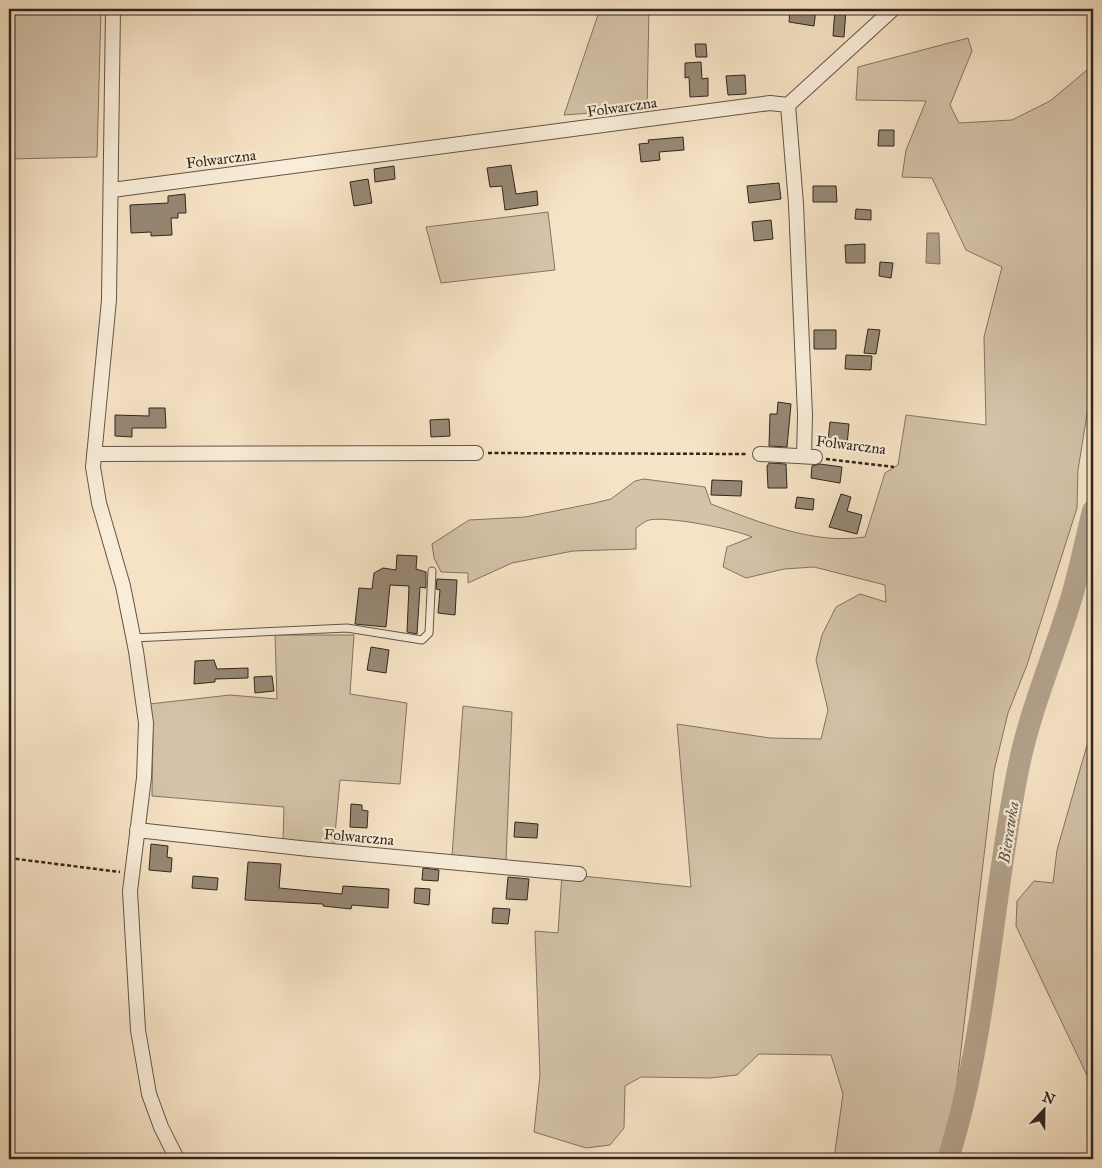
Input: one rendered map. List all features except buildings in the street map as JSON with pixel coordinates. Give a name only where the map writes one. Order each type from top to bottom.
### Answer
[{"type":"street","points":[[113,9],[112,190],[107,333],[94,454],[97,496],[121,573],[143,698],[146,741],[132,874],[133,964],[143,1067],[154,1110],[177,1159]]},
{"type":"street","points":[[788,105],[893,9]]},
{"type":"street","name":"Folwarczna","points":[[112,190],[770,103],[788,105],[796,204],[805,415],[809,457],[760,454]]},
{"type":"street","points":[[94,454],[476,453]]},
{"type":"street","name":"Folwarczna","points":[[137,830],[309,849],[579,874]]},
{"type":"lane","points":[[133,638],[347,628],[422,640],[429,633],[432,571]]},
{"type":"path","points":[[476,453],[760,454]]},
{"type":"path","name":"Folwarczna","points":[[809,457],[894,467]]},
{"type":"path","points":[[9,858],[132,874]]},
{"type":"shaded area","points":[[9,9],[101,9],[97,157],[9,159]]},
{"type":"shaded area","points":[[600,9],[649,9],[647,109],[564,115]]},
{"type":"shaded area","points":[[968,38],[972,51],[950,105],[959,123],[1012,120],[1050,101],[1093,65],[1093,377],[1078,470],[1077,508],[1027,665],[1008,713],[994,771],[953,1118],[940,1159],[834,1159],[843,1094],[831,1055],[759,1054],[737,1075],[710,1078],[641,1077],[625,1086],[624,1128],[610,1145],[586,1148],[534,1132],[540,1075],[535,931],[558,933],[562,874],[691,887],[677,724],[770,738],[821,739],[828,710],[816,660],[822,635],[836,607],[860,594],[886,602],[885,585],[814,567],[784,569],[746,578],[723,567],[727,547],[752,537],[717,527],[671,520],[649,520],[636,528],[636,549],[573,551],[512,563],[468,583],[468,573],[441,572],[434,558],[432,544],[469,520],[525,517],[595,503],[611,499],[635,481],[644,479],[705,487],[711,504],[787,530],[826,538],[846,539],[865,537],[885,473],[898,465],[906,415],[986,425],[984,337],[1002,267],[966,250],[932,178],[902,177],[906,150],[926,101],[856,100],[858,67]]},
{"type":"shaded area","points":[[548,212],[555,270],[441,283],[426,227]]},
{"type":"shaded area","points":[[927,233],[939,233],[940,264],[926,263]]},
{"type":"shaded area","points":[[275,635],[354,635],[350,694],[407,703],[400,784],[340,780],[334,845],[283,841],[284,807],[152,796],[153,737],[149,704],[230,695],[277,699]]},
{"type":"shaded area","points":[[463,706],[512,712],[506,861],[452,856]]},
{"type":"shaded area","points":[[1093,724],[1093,1088],[1016,926],[1017,901],[1034,881],[1053,883],[1057,850]]},
{"type":"waterway","name":"Bierawka","points":[[948,1159],[961,1111],[981,1013],[1002,864],[1019,765],[1037,701],[1072,596],[1093,511]]}]
